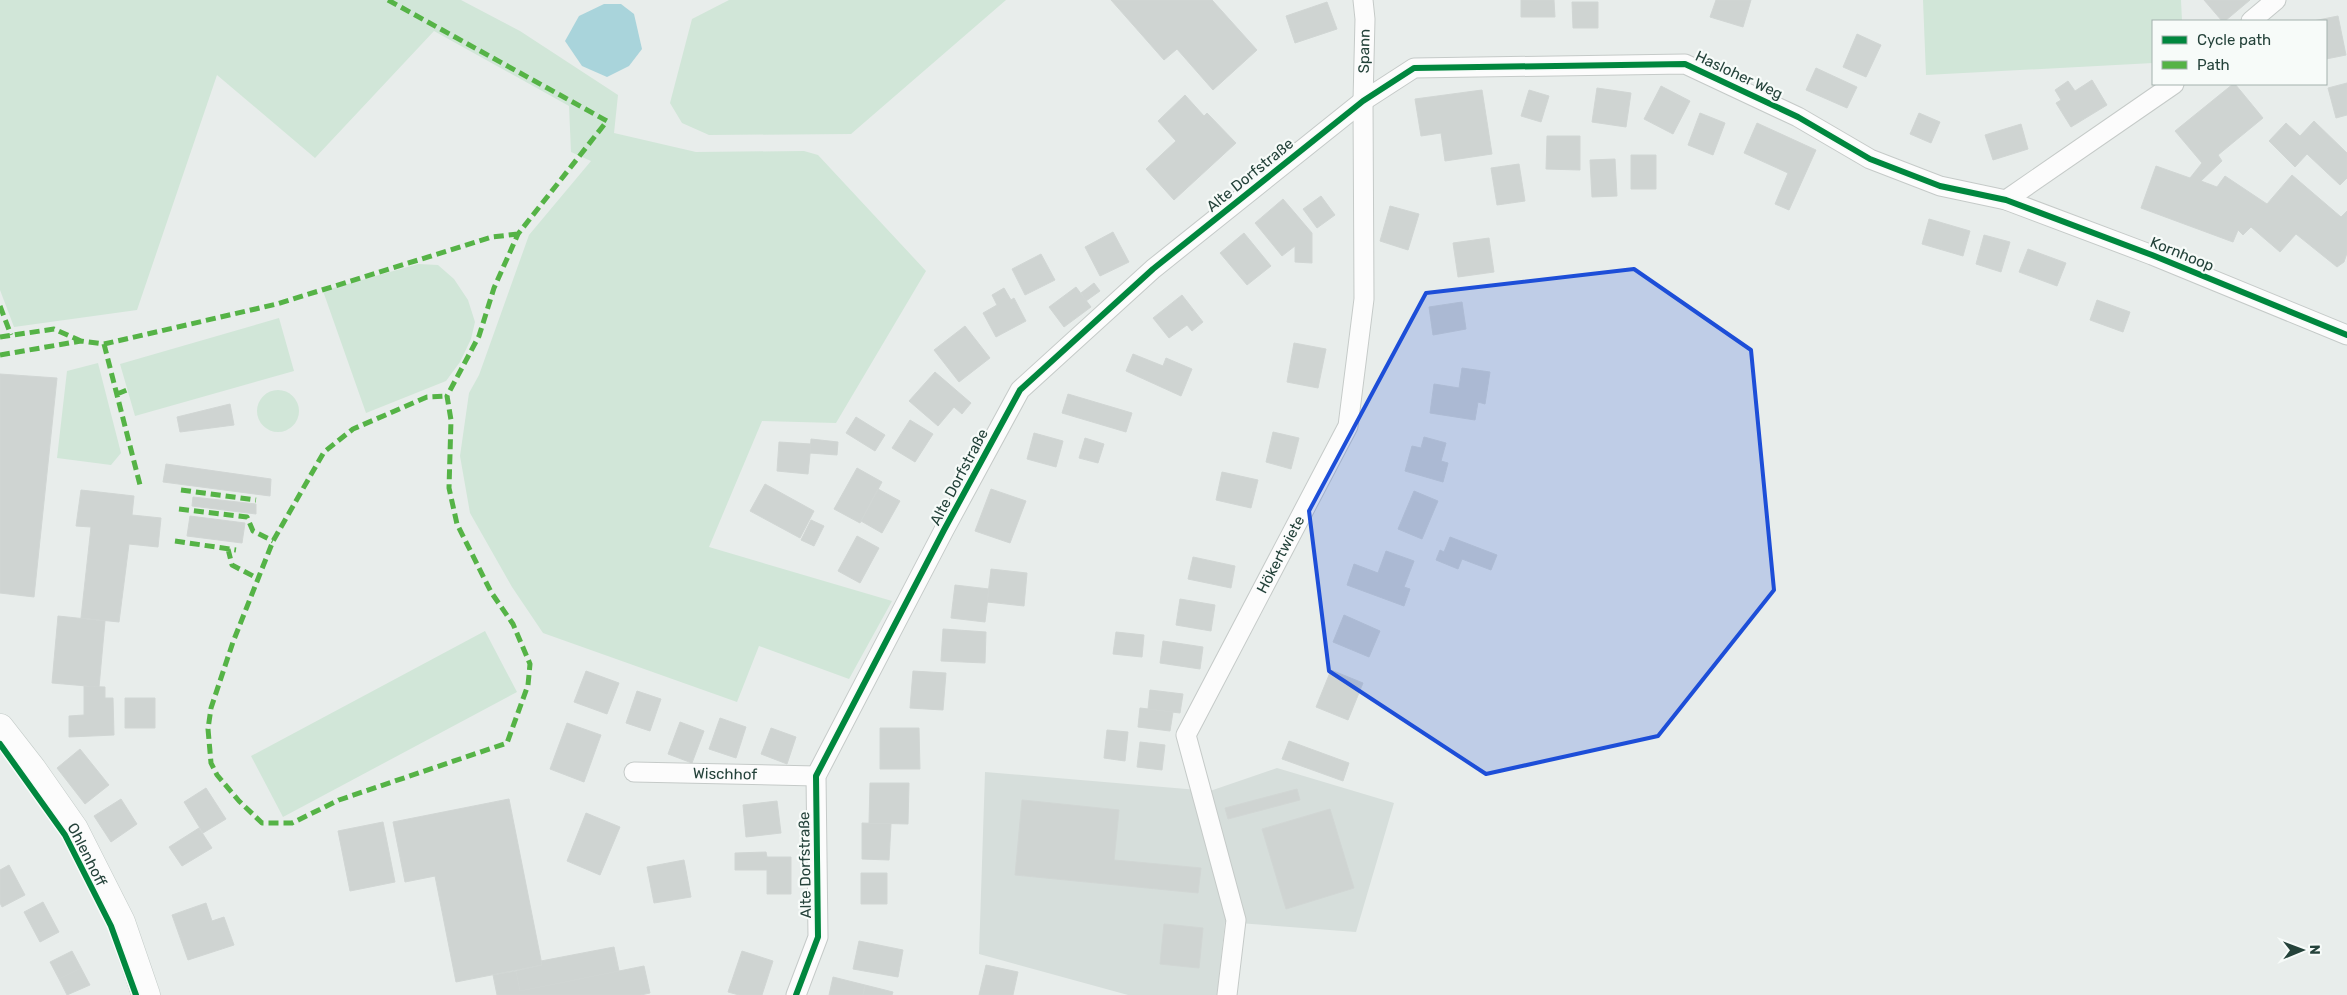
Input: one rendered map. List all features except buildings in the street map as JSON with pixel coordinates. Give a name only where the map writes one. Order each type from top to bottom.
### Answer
[{"type":"main road","name":"Ohlenhoff","points":[[0,728],[32,768],[74,828],[121,922],[146,995]]},
{"type":"street","name":"Spann","points":[[1363,0],[1365,19],[1363,101]]},
{"type":"street","points":[[2252,20],[2276,0]]},
{"type":"street","name":"Hasloher Weg","points":[[1363,101],[1414,68],[1685,64],[1798,117],[1870,159],[1940,186],[2006,200]]},
{"type":"street","points":[[2006,200],[2173,85]]},
{"type":"street","name":"Alte Dorfstraße","points":[[796,995],[818,937],[816,776],[944,530],[1020,390],[1153,269],[1363,101]]},
{"type":"street","name":"Hökertwiete","points":[[1227,995],[1236,920],[1186,735],[1348,426],[1364,299],[1363,101]]},
{"type":"street","name":"Kornhoop","points":[[2006,200],[2152,255],[2347,335]]},
{"type":"street","name":"Wischhof","points":[[634,772],[816,776]]},
{"type":"highlighted area","points":[[1634,269],[1751,350],[1774,590],[1658,736],[1486,774],[1329,671],[1309,511],[1426,293]]},
{"type":"shaded area","points":[[1277,768],[1394,803],[1356,932],[1225,922],[1217,995],[1128,995],[979,954],[985,772],[1210,791]]},
{"type":"green space","points":[[0,0],[461,0],[520,31],[618,95],[614,133],[696,152],[804,151],[818,155],[926,271],[836,423],[762,421],[709,547],[892,601],[849,679],[759,646],[737,702],[543,633],[512,587],[470,513],[460,456],[469,393],[479,375],[529,235],[591,161],[571,152],[569,106],[434,31],[315,158],[217,75],[137,310],[14,327],[0,290]]},
{"type":"green space","points":[[729,0],[1006,0],[851,134],[709,135],[682,123],[670,103],[692,19]]},
{"type":"green space","points":[[1923,0],[2181,0],[2182,20],[2152,20],[2152,63],[1926,75]]},
{"type":"green space","points":[[418,264],[438,265],[454,279],[468,300],[475,322],[471,339],[460,362],[446,381],[366,413],[323,291]]},
{"type":"green space","points":[[279,318],[294,371],[135,416],[120,364]]},
{"type":"green space","points":[[98,363],[121,453],[111,465],[57,458],[67,371]]},
{"type":"green space","points":[[278,390],[293,396],[299,411],[293,426],[278,432],[263,426],[257,411],[263,396]]},
{"type":"green space","points":[[485,631],[517,692],[283,817],[251,756]]},
{"type":"water","points":[[604,4],[621,4],[634,14],[642,49],[629,66],[607,77],[582,66],[565,41],[579,16]]},
{"type":"marked path","points":[[388,0],[607,121],[518,234],[494,288],[479,336],[447,396],[451,420],[449,488],[457,524],[491,592],[513,624],[530,664],[528,685],[507,743],[339,800],[292,823],[262,823],[239,801],[217,775],[211,763],[208,729],[211,708],[233,642],[273,541],[324,452],[353,429],[427,397],[447,396]]},
{"type":"marked path","points":[[0,355],[81,341],[104,344],[277,304],[492,237],[518,234]]},
{"type":"marked path","points":[[0,306],[11,335]]},
{"type":"marked path","points":[[0,337],[54,329],[81,341]]},
{"type":"marked path","points":[[104,344],[140,485]]},
{"type":"marked path","points":[[117,394],[127,390]]},
{"type":"marked path","points":[[181,490],[256,500]]},
{"type":"marked path","points":[[179,509],[247,517],[253,531],[273,541]]},
{"type":"marked path","points":[[175,541],[236,550]]},
{"type":"marked path","points":[[228,549],[232,565],[257,578]]},
{"type":"cycle path","points":[[796,995],[818,937],[816,776],[944,530],[1020,390],[1153,269],[1363,101],[1414,68],[1685,64],[1798,117],[1870,159],[1940,186],[2006,200],[2152,255],[2347,335]]},
{"type":"cycle path","points":[[0,744],[65,835],[111,926],[136,995]]}]
